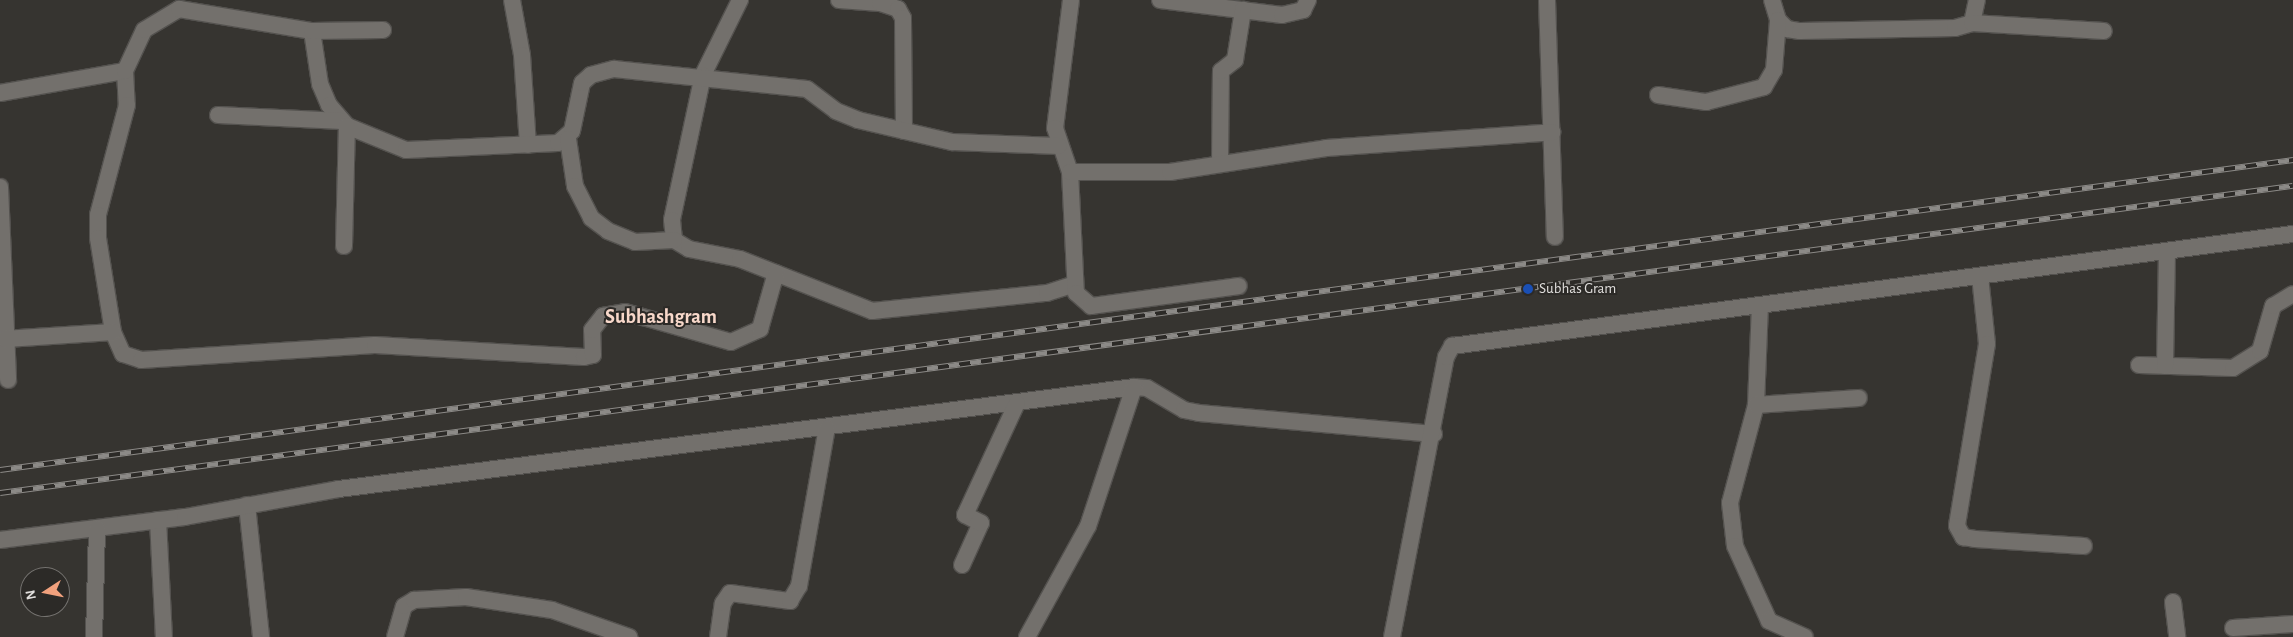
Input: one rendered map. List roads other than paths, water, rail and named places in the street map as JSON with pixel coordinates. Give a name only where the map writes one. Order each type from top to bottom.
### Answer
[{"type":"street","points":[[512,0],[522,55],[528,145]]},
{"type":"street","points":[[674,240],[672,220],[703,75],[740,0]]},
{"type":"street","points":[[839,0],[880,3],[898,9],[903,18],[904,131]]},
{"type":"street","points":[[1071,0],[1055,128],[1059,146],[1070,172],[1075,284],[1081,301],[1091,306],[1239,286]]},
{"type":"street","points":[[1160,0],[1282,15],[1303,10],[1308,0]]},
{"type":"street","points":[[1547,0],[1555,237]]},
{"type":"street","points":[[1658,95],[1706,102],[1764,87],[1774,70],[1778,20],[1772,0]]},
{"type":"street","points":[[1972,23],[1977,0]]},
{"type":"street","points":[[383,30],[312,31],[180,4],[144,30],[125,71],[127,105],[98,216],[99,256],[113,332],[123,354],[141,360],[375,345],[584,357],[593,355],[592,330],[603,316],[625,312],[731,342],[760,329],[776,273]]},
{"type":"street","points":[[1220,162],[1221,71],[1235,60],[1243,10]]},
{"type":"street","points":[[1778,20],[1786,29],[1800,31],[1955,28],[1972,23],[2104,31]]},
{"type":"street","points":[[312,31],[320,84],[344,124],[344,246]]},
{"type":"street","points":[[1059,146],[952,142],[904,131],[836,111],[807,89],[703,75],[614,69],[592,75],[582,83],[568,139],[575,186],[591,218],[608,231],[635,242],[674,240],[689,249],[740,259],[872,311],[888,312],[1047,293],[1075,284]]},
{"type":"street","points":[[0,94],[125,71]]},
{"type":"street","points":[[218,115],[344,124],[406,150],[528,145],[568,139]]},
{"type":"street","points":[[1070,172],[1170,172],[1220,162],[1326,148],[1552,132]]},
{"type":"street","points":[[0,187],[4,339],[8,380]]},
{"type":"street","points":[[1392,637],[1434,434],[1446,357],[1452,346],[2293,234]]},
{"type":"street","points":[[2164,366],[2167,251]]},
{"type":"street","points":[[1980,276],[1987,344],[1957,526],[1963,537],[1975,539],[2084,546]]},
{"type":"street","points":[[2139,365],[2233,368],[2260,351],[2273,306],[2293,294]]},
{"type":"street","points":[[1760,305],[1756,405],[1730,504],[1735,546],[1769,621],[1805,637]]},
{"type":"street","points":[[4,339],[113,332]]},
{"type":"street","points":[[0,540],[158,520],[248,505],[1134,387],[1147,388],[1184,410],[1199,413],[1434,434]]},
{"type":"street","points":[[1027,637],[1088,526],[1134,387]]},
{"type":"street","points":[[1756,405],[1859,398]]},
{"type":"street","points":[[962,564],[981,523],[964,515],[1017,403]]},
{"type":"street","points":[[718,637],[723,603],[730,593],[790,601],[799,586],[827,428]]},
{"type":"street","points":[[248,505],[261,637]]},
{"type":"street","points":[[158,520],[164,637]]},
{"type":"street","points":[[94,637],[97,528]]},
{"type":"street","points":[[395,637],[404,606],[414,600],[466,597],[552,610],[628,637]]},
{"type":"street","points":[[2173,602],[2176,637]]},
{"type":"street","points":[[2233,628],[2293,624]]},
{"type":"railway","points":[[0,470],[2293,160]]},
{"type":"railway","points":[[0,493],[2293,186]]},
{"type":"place","name":"Subhas Gram","points":[[1528,289]]},
{"type":"district","name":"Subhashgram","points":[[661,317]]}]
